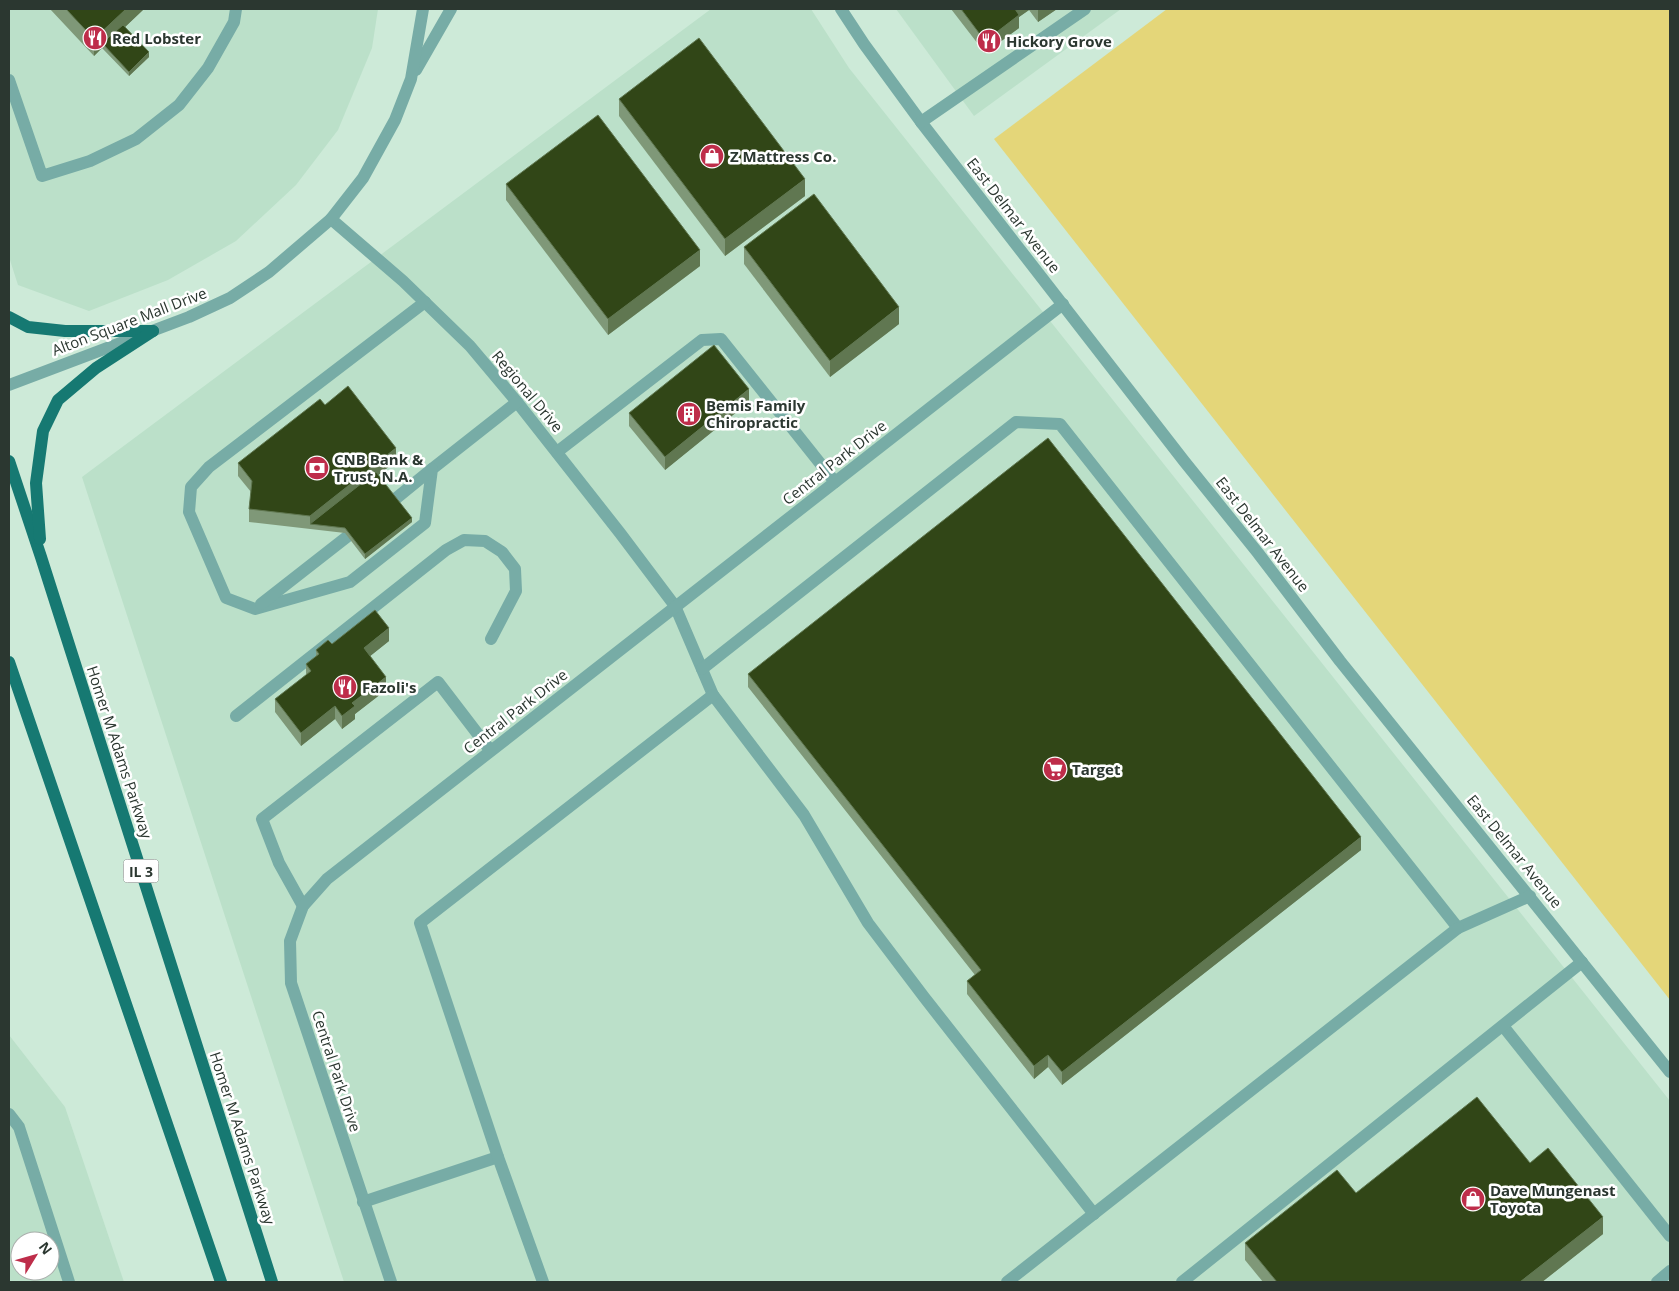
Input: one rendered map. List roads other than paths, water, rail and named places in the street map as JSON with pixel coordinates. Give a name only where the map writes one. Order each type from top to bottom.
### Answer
[{"type":"main road","points":[[9,317],[28,327],[64,331],[153,331]]},
{"type":"main road","points":[[41,557],[36,484],[43,431],[58,400],[96,368],[153,331]]},
{"type":"main road","name":"Homer M Adams Parkway","points":[[9,461],[272,1282]]},
{"type":"main road","points":[[9,662],[221,1282]]},
{"type":"street","points":[[9,80],[42,176],[90,160],[136,140],[179,104],[208,68],[234,22],[236,9]]},
{"type":"street","name":"Alton Square Mall Drive","points":[[9,384],[190,317],[230,298],[269,272],[331,219],[363,178],[395,120],[411,79],[423,9]]},
{"type":"street","points":[[411,79],[451,9]]},
{"type":"street","name":"East Delmar Avenue","points":[[841,9],[921,122],[1184,461],[1258,553],[1340,661],[1670,1072]]},
{"type":"street","points":[[921,122],[1085,9]]},
{"type":"street","name":"Regional Drive","points":[[331,219],[425,302],[470,346],[557,452],[675,606],[713,695],[804,815],[868,923],[1094,1214]]},
{"type":"street","points":[[425,302],[209,467],[191,487],[189,512],[226,598],[255,609],[350,582],[425,523],[432,469]]},
{"type":"street","name":"Central Park Drive","points":[[391,1282],[291,983],[290,941],[304,906],[327,879],[1063,304]]},
{"type":"street","points":[[557,452],[702,340],[721,339],[835,482]]},
{"type":"street","points":[[394,500],[517,402]]},
{"type":"street","points":[[702,669],[1016,422],[1060,424],[1458,928]]},
{"type":"street","points":[[255,609],[348,536]]},
{"type":"street","points":[[236,716],[446,550],[464,540],[485,541],[502,552],[515,569],[516,591],[492,639]]},
{"type":"street","points":[[304,906],[279,863],[262,819],[438,682],[490,750]]},
{"type":"street","points":[[542,1282],[420,923],[713,695]]},
{"type":"street","points":[[1007,1282],[1458,928],[1530,896]]},
{"type":"street","points":[[1182,1282],[1582,962]]},
{"type":"street","points":[[1503,1026],[1670,1236]]},
{"type":"street","points":[[9,1114],[18,1126],[69,1282]]},
{"type":"street","points":[[363,1202],[498,1157]]},
{"type":"street","points":[[1657,1282],[1670,1271]]},
{"type":"place","name":"Red Lobster","points":[[95,38]]},
{"type":"place","name":"Hickory Grove","points":[[989,41]]},
{"type":"place","name":"Z Mattress Co.","points":[[712,156]]},
{"type":"place","name":"Bemis Family Chiropractic","points":[[689,414]]},
{"type":"place","name":"CNB Bank & Trust, N.A.","points":[[317,468]]},
{"type":"place","name":"Fazoli's","points":[[345,687]]},
{"type":"place","name":"Target","points":[[1055,769]]},
{"type":"place","name":"Dave Mungenast Toyota","points":[[1473,1199]]}]
